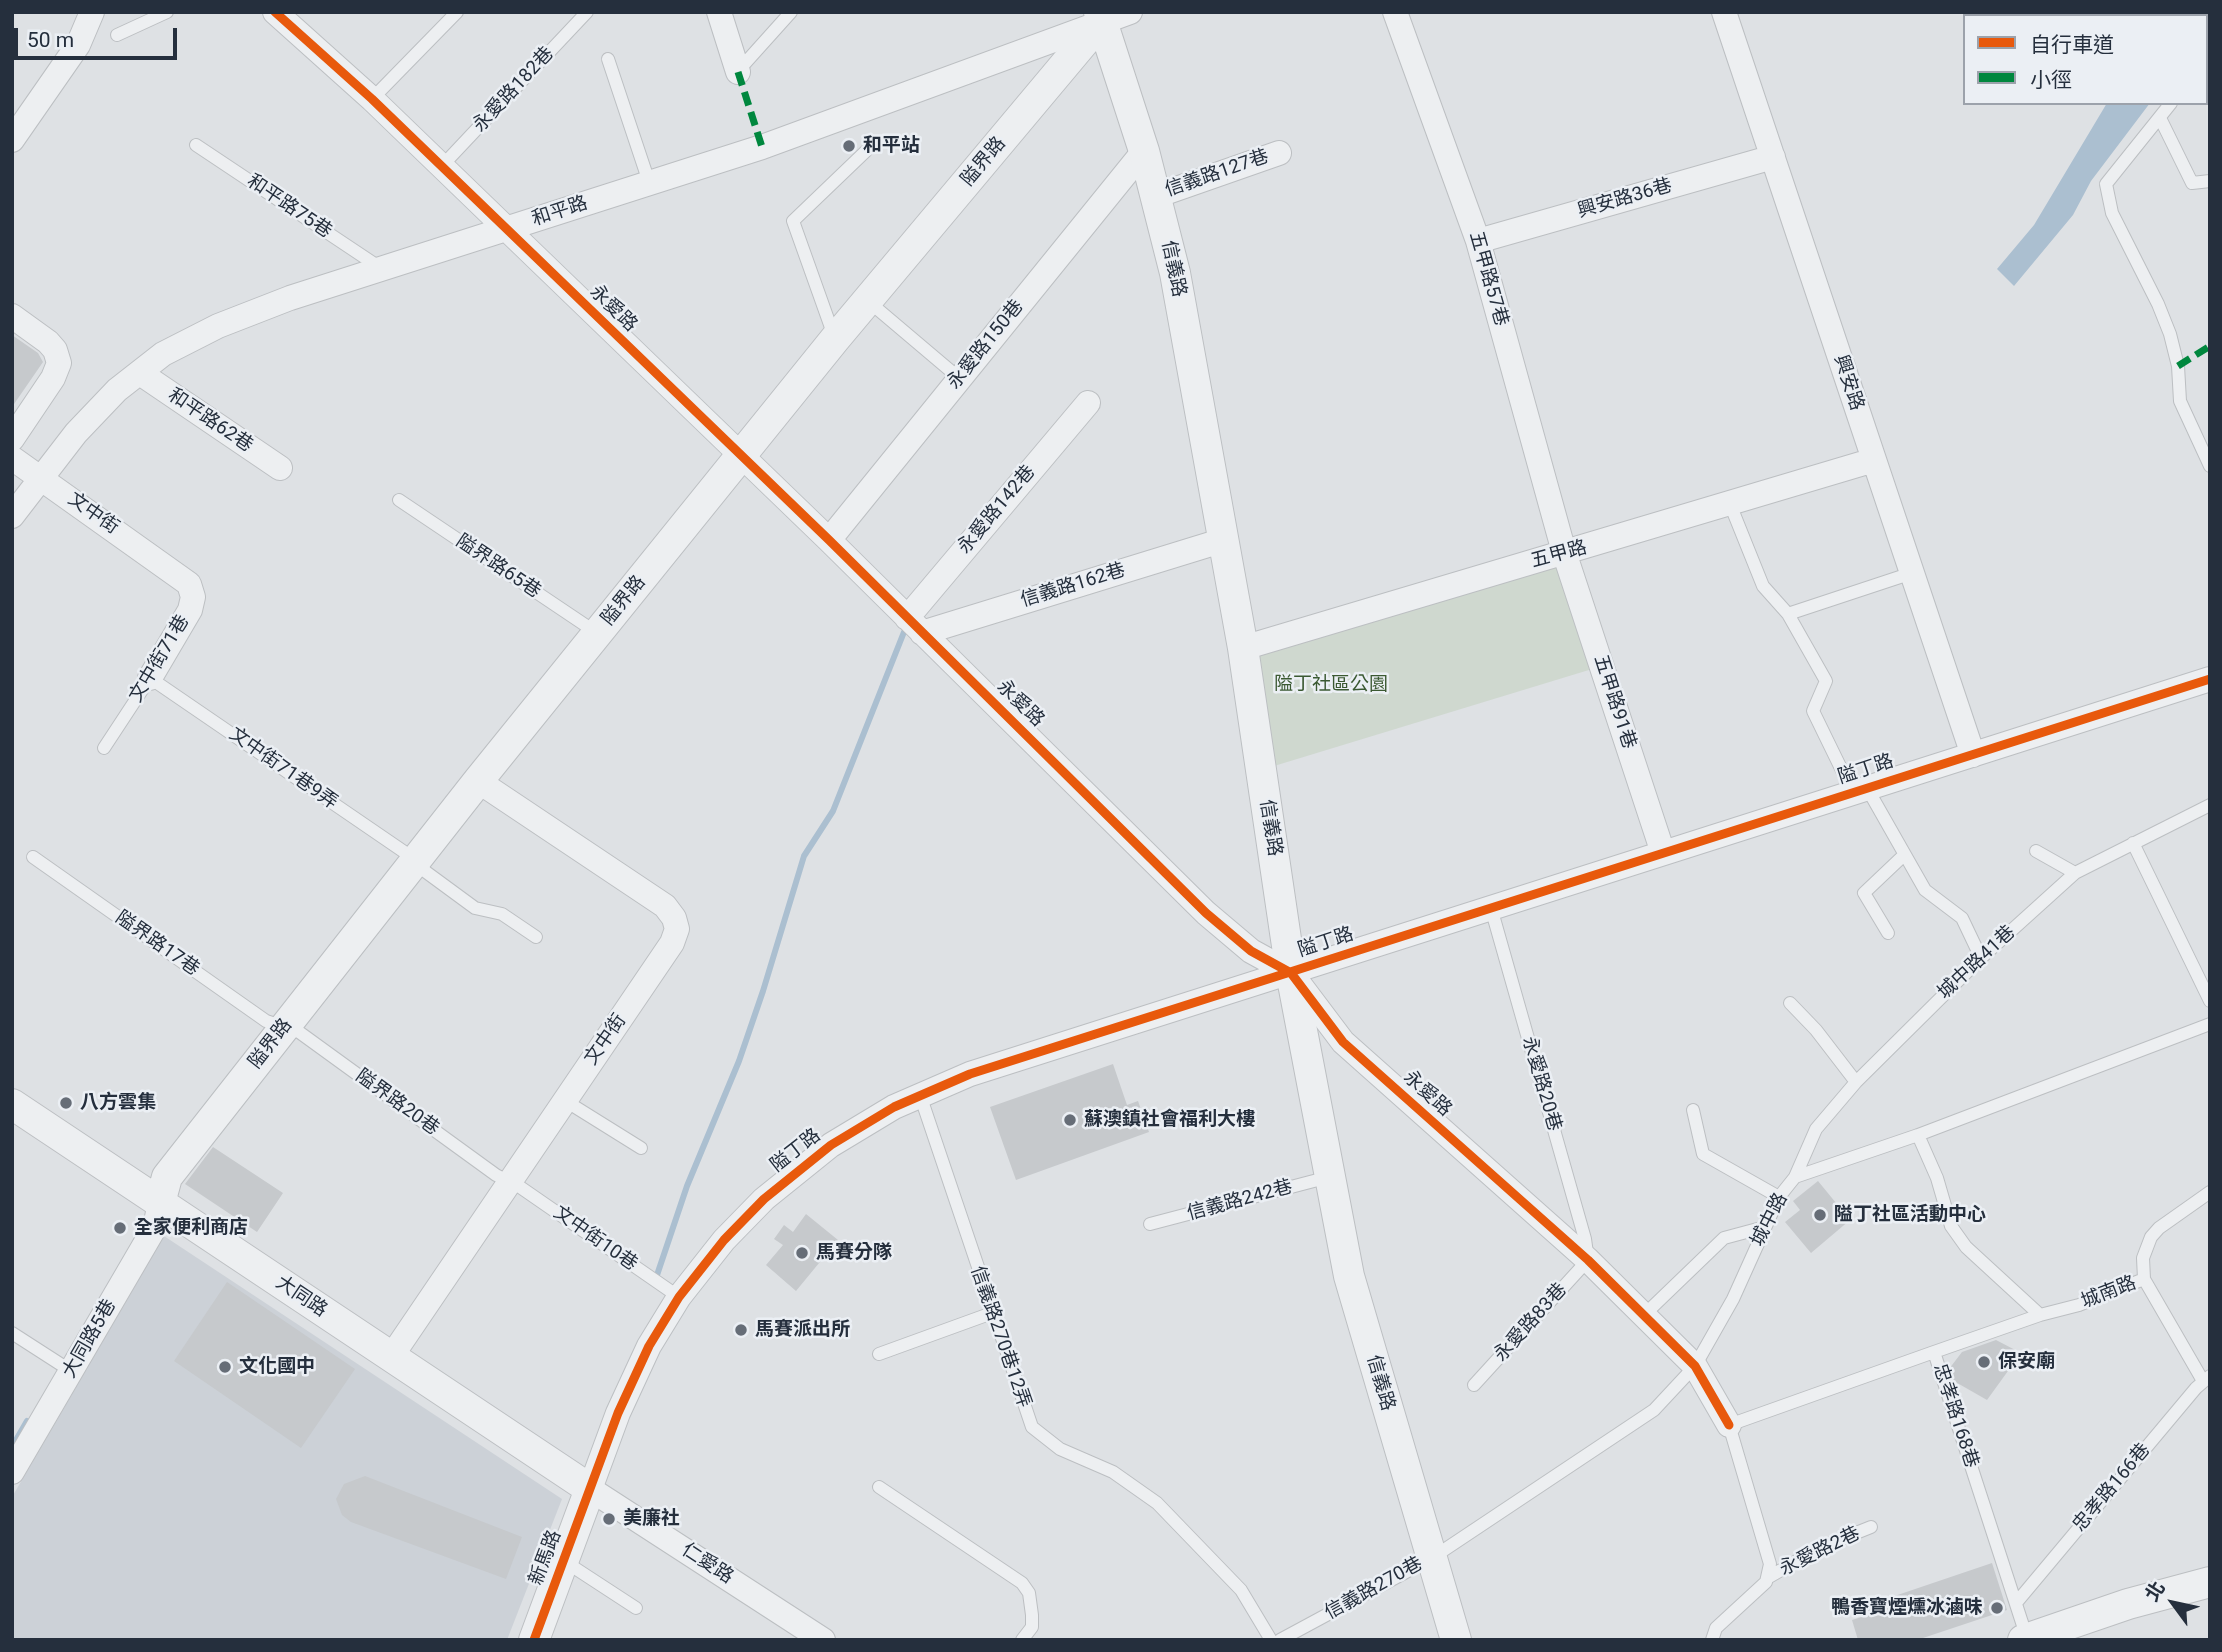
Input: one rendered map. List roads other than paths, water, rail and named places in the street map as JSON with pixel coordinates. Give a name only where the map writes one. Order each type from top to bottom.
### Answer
[{"type":"street","points":[[12,140],[78,45],[92,12]]},
{"type":"street","name":"永愛路","points":[[275,12],[372,100],[829,540],[1206,913],[1251,951],[1291,973],[1343,1042],[1588,1260],[1696,1366],[1729,1425]]},
{"type":"street","points":[[719,12],[738,72]]},
{"type":"street","name":"五甲路57巷","points":[[1395,12],[1478,241],[1563,552]]},
{"type":"street","name":"興安路","points":[[1724,12],[1973,755]]},
{"type":"street","name":"信義路","points":[[1110,14],[1175,273],[1243,648],[1291,973],[1349,1276],[1456,1640]]},
{"type":"street","name":"和平路","points":[[12,516],[76,433],[117,390],[163,354],[218,326],[290,298],[762,147],[1110,14]]},
{"type":"street","name":"隘界路","points":[[160,1203],[167,1177],[478,781],[835,340],[1110,14]]},
{"type":"street","name":"永愛路150巷","points":[[829,540],[1144,151]]},
{"type":"street","name":"信義路127巷","points":[[1156,196],[1279,153]]},
{"type":"street","name":"興安路36巷","points":[[1478,241],[1773,157]]},
{"type":"street","points":[[12,316],[48,342],[55,350],[59,363],[53,378],[12,439]]},
{"type":"street","name":"和平路62巷","points":[[140,373],[280,468]]},
{"type":"street","name":"永愛路142巷","points":[[914,625],[1088,402]]},
{"type":"street","name":"文中街","points":[[12,457],[174,570]]},
{"type":"street","name":"五甲路","points":[[1243,648],[1874,460]]},
{"type":"street","name":"信義路162巷","points":[[914,625],[1224,540]]},
{"type":"street","name":"五甲路91巷","points":[[1563,552],[1663,853]]},
{"type":"street","name":"文中街71巷","points":[[150,678],[190,610],[193,597],[189,584],[174,570]]},
{"type":"street","name":"隘丁路","points":[[590,1489],[634,1379],[679,1297],[724,1240],[764,1199],[831,1145],[894,1107],[970,1074],[2210,679]]},
{"type":"street","name":"文中街","points":[[391,1357],[672,943],[677,929],[674,918],[665,906],[478,781]]},
{"type":"street","name":"大同路","points":[[12,1104],[590,1489]]},
{"type":"street","name":"大同路5巷","points":[[12,1472],[155,1227],[160,1203]]},
{"type":"street","name":"新馬路","points":[[534,1640],[590,1489]]},
{"type":"street","name":"仁愛路","points":[[590,1489],[823,1640]]},
{"type":"street","points":[[2025,1639],[2128,1604],[2210,1582]]},
{"type":"lane","points":[[117,35],[167,12]]},
{"type":"lane","points":[[372,100],[457,12]]},
{"type":"lane","name":"永愛路182巷","points":[[441,167],[587,12]]},
{"type":"lane","points":[[738,72],[791,12]]},
{"type":"lane","points":[[608,59],[649,182]]},
{"type":"lane","points":[[2170,105],[2106,184],[2112,213],[2170,334],[2178,366],[2180,401],[2210,466]]},
{"type":"lane","points":[[2160,118],[2192,183],[2210,181]]},
{"type":"lane","name":"和平路75巷","points":[[196,145],[382,269]]},
{"type":"lane","points":[[835,340],[793,221],[866,150]]},
{"type":"lane","points":[[868,301],[959,377]]},
{"type":"lane","name":"隘界路65巷","points":[[399,500],[598,634]]},
{"type":"lane","points":[[1730,504],[1763,586],[1788,614],[1826,681],[1813,711],[1925,890],[1962,918],[1981,958]]},
{"type":"lane","points":[[1788,614],[1912,573]]},
{"type":"lane","name":"文中街71巷","points":[[104,748],[150,678]]},
{"type":"lane","name":"文中街71巷9弄","points":[[150,678],[416,860],[426,872],[475,908],[502,914],[536,937]]},
{"type":"lane","name":"城中路41巷","points":[[1796,1177],[1815,1129],[1856,1082],[1981,958],[2075,873],[2210,805]]},
{"type":"lane","points":[[2133,844],[2210,1001]]},
{"type":"lane","points":[[2036,851],[2075,873]]},
{"type":"lane","points":[[1888,933],[1864,893],[1903,856]]},
{"type":"lane","name":"隘界路17巷","points":[[33,857],[267,1021],[284,1027]]},
{"type":"lane","name":"永愛路20巷","points":[[1491,908],[1585,1239],[1588,1260]]},
{"type":"lane","points":[[1790,1003],[1816,1030],[1856,1082]]},
{"type":"lane","name":"城中路","points":[[1432,1558],[1654,1410],[1696,1366],[1732,1299],[1779,1197],[1796,1177],[1918,1135],[2210,1024]]},
{"type":"lane","name":"隘界路20巷","points":[[284,1027],[299,1032],[509,1181]]},
{"type":"lane","name":"信義路270巷12弄","points":[[920,1095],[1032,1427],[1060,1449],[1113,1472],[1157,1503],[1241,1590],[1271,1640]]},
{"type":"lane","points":[[564,1100],[641,1148]]},
{"type":"lane","points":[[1693,1110],[1703,1154],[1779,1197]]},
{"type":"lane","points":[[1918,1135],[1937,1178],[1951,1226],[1966,1247],[2040,1315]]},
{"type":"lane","name":"信義路242巷","points":[[1150,1224],[1330,1177]]},
{"type":"lane","name":"文中街10巷","points":[[509,1181],[679,1297]]},
{"type":"lane","name":"城南路","points":[[2040,1315],[2087,1302],[2144,1279],[2143,1258],[2151,1237],[2159,1227],[2210,1192]]},
{"type":"lane","points":[[1644,1315],[1724,1238],[1765,1227]]},
{"type":"lane","name":"永愛路83巷","points":[[1474,1385],[1588,1260]]},
{"type":"lane","points":[[2144,1279],[2206,1378]]},
{"type":"lane","points":[[879,1354],[992,1313]]},
{"type":"lane","name":"忠孝路168巷","points":[[2025,1639],[2017,1603],[1934,1352],[2040,1315]]},
{"type":"lane","points":[[12,1333],[72,1371]]},
{"type":"lane","points":[[1729,1425],[1934,1352]]},
{"type":"lane","name":"忠孝路166巷","points":[[2017,1603],[2206,1378]]},
{"type":"lane","name":"永愛路","points":[[1729,1425],[1768,1550],[1769,1577]]},
{"type":"lane","points":[[879,1487],[1022,1583],[1029,1593],[1032,1627],[1022,1640]]},
{"type":"lane","name":"永愛路2巷","points":[[1769,1577],[1821,1547],[1871,1527]]},
{"type":"lane","name":"信義路270巷","points":[[1280,1640],[1432,1558]]},
{"type":"lane","points":[[564,1561],[636,1608]]},
{"type":"lane","points":[[1712,1640],[1716,1628],[1754,1595],[1769,1577]]},
{"type":"water","points":[[2106,105],[2148,105],[2091,181],[2073,215],[2014,286],[1997,269],[2034,225]]},
{"type":"waterway","points":[[655,1281],[687,1186],[739,1061],[804,856],[833,811],[904,632]]},
{"type":"waterway","points":[[12,1447],[27,1421]]},
{"type":"place","name":"和平站","points":[[849,146]]},
{"type":"place","name":"八方雲集","points":[[66,1103]]},
{"type":"place","name":"蘇澳鎮社會福利大樓","points":[[1070,1120]]},
{"type":"place","name":"隘丁社區活動中心","points":[[1820,1215]]},
{"type":"place","name":"全家便利商店","points":[[120,1228]]},
{"type":"place","name":"馬賽分隊","points":[[802,1253]]},
{"type":"place","name":"馬賽派出所","points":[[741,1330]]},
{"type":"place","name":"保安廟","points":[[1984,1362]]},
{"type":"place","name":"文化國中","points":[[225,1367]]},
{"type":"place","name":"美廉社","points":[[609,1519]]},
{"type":"place","name":"鴨香寶煙燻冰滷味","points":[[1997,1608]]},
{"type":"park label","name":"隘丁社區公園","points":[[1331,685]]}]
